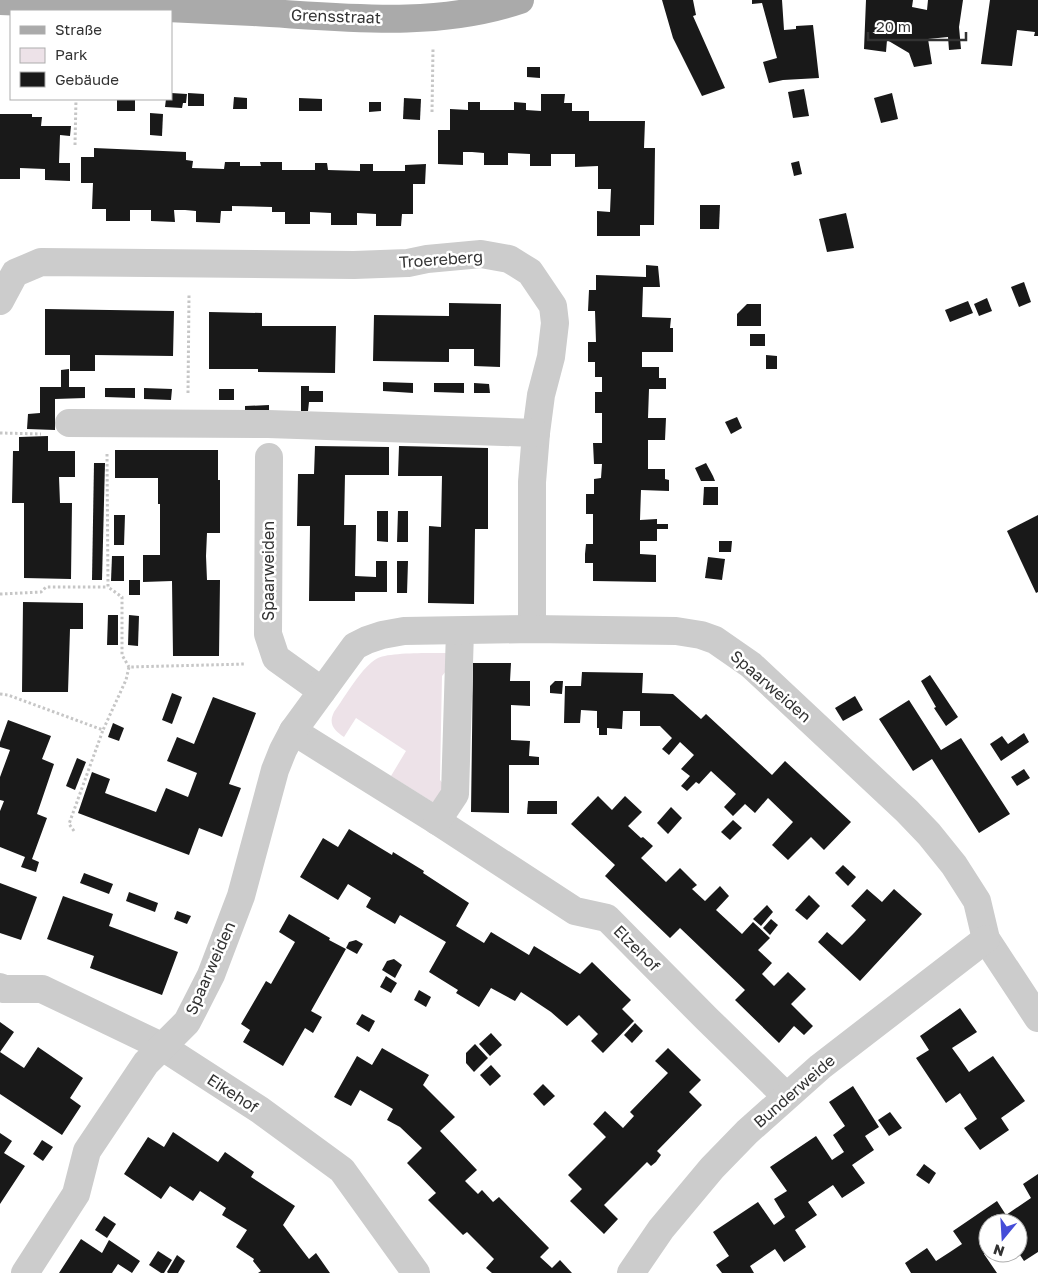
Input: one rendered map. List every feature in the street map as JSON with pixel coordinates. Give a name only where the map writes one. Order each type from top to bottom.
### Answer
[{"type":"main road","name":"Grensstraat","points":[[0,1],[368,18],[432,18],[497,8],[520,0]]},
{"type":"street","name":"Troereberg","points":[[0,301],[15,273],[41,262],[354,265],[408,263],[427,259],[481,254],[509,258],[530,272],[553,306],[555,323],[551,357],[541,395],[532,482],[532,629]]},
{"type":"street","points":[[68,424],[268,424],[536,432]]},
{"type":"street","name":"Spaarweiden","points":[[269,457],[268,634],[276,658]]},
{"type":"street","name":"Spaarweiden","points":[[24,1273],[76,1194],[87,1151],[146,1062],[186,1022],[211,975],[242,896],[275,770],[283,750],[322,691],[356,646],[382,635],[404,631],[532,629],[676,631],[701,635],[715,640],[758,672],[907,810],[929,834],[954,866],[977,901],[986,939],[1038,1018]]},
{"type":"street","points":[[437,821],[455,794],[460,631]]},
{"type":"street","points":[[276,658],[322,691]]},
{"type":"street","name":"Elzehof","points":[[294,731],[576,911],[607,918],[786,1096]]},
{"type":"street","name":"Bunderweide","points":[[631,1273],[661,1229],[712,1168],[786,1096],[820,1067],[986,939]]},
{"type":"street","name":"Eikehof","points":[[0,987],[4,989],[42,989],[161,1046],[260,1110],[342,1170],[416,1273]]},
{"type":"path","points":[[432,112],[433,48]]},
{"type":"path","points":[[75,145],[76,100]]},
{"type":"path","points":[[187,424],[190,264]]},
{"type":"path","points":[[0,433],[52,435],[68,424]]},
{"type":"path","points":[[106,424],[108,587]]},
{"type":"path","points":[[0,594],[41,592],[46,586],[108,587],[122,597],[122,656],[129,667],[126,680],[103,730],[69,824],[74,831]]},
{"type":"path","points":[[129,667],[242,665],[276,658]]},
{"type":"path","points":[[0,694],[8,695],[103,730]]},
{"type":"green space","points":[[449,653],[451,665],[442,676],[440,780],[448,790],[439,806],[391,776],[406,751],[356,718],[344,737],[333,726],[332,716],[354,682],[378,658],[402,654]]},
{"type":"building","points":[[662,0],[693,0],[696,15],[693,16],[725,88],[702,96],[673,38]]},
{"type":"building","points":[[752,0],[782,0],[784,30],[796,29],[796,26],[813,25],[819,78],[783,80],[769,83],[763,62],[777,58],[762,3],[752,4]]},
{"type":"building","points":[[866,0],[913,0],[912,7],[927,10],[928,0],[963,0],[959,27],[961,49],[949,50],[948,37],[928,39],[932,64],[914,67],[909,53],[887,40],[886,52],[864,49]]},
{"type":"building","points":[[990,0],[1038,0],[1038,36],[1034,36],[1035,32],[1017,30],[1012,66],[981,64]]},
{"type":"building","points":[[527,67],[540,67],[540,78],[527,77]]},
{"type":"building","points":[[804,89],[809,116],[793,118],[788,92]]},
{"type":"building","points":[[172,93],[187,94],[186,103],[183,103],[182,108],[165,107],[166,100],[172,100]]},
{"type":"building","points":[[188,93],[204,94],[204,106],[188,106]]},
{"type":"building","points":[[892,93],[898,119],[881,123],[874,98]]},
{"type":"building","points":[[541,94],[565,94],[564,103],[572,103],[572,111],[589,111],[589,121],[645,121],[644,148],[655,148],[654,225],[640,225],[640,236],[597,236],[597,211],[610,212],[611,189],[598,189],[598,166],[575,167],[575,154],[551,154],[551,166],[530,166],[530,154],[508,153],[508,165],[484,165],[484,153],[472,152],[463,152],[463,165],[438,164],[438,130],[450,130],[450,109],[468,110],[468,102],[480,102],[480,110],[514,110],[514,102],[526,103],[526,110],[541,111]]},
{"type":"building","points":[[234,97],[247,98],[247,109],[233,109]]},
{"type":"building","points":[[299,98],[322,99],[322,111],[299,111]]},
{"type":"building","points":[[404,98],[421,99],[420,120],[403,119]]},
{"type":"building","points":[[117,100],[135,100],[135,111],[117,111]]},
{"type":"building","points":[[369,102],[381,102],[381,111],[369,112]]},
{"type":"building","points":[[150,113],[163,114],[162,136],[150,135]]},
{"type":"building","points":[[0,114],[32,114],[32,117],[42,117],[41,126],[71,126],[70,136],[60,135],[59,163],[70,163],[70,181],[45,180],[45,169],[20,168],[20,179],[0,179]]},
{"type":"building","points":[[94,148],[186,152],[186,160],[193,161],[192,168],[224,169],[225,162],[240,162],[240,166],[261,166],[260,162],[282,162],[282,170],[315,170],[315,163],[327,163],[328,170],[360,171],[360,164],[373,164],[373,171],[405,171],[405,165],[426,164],[425,184],[413,184],[413,214],[402,214],[401,226],[376,226],[376,214],[357,213],[357,225],[331,225],[331,213],[310,212],[310,224],[285,224],[285,212],[272,212],[272,207],[232,206],[232,211],[221,211],[220,223],[196,222],[196,211],[185,210],[174,210],[175,222],[151,221],[151,210],[130,210],[130,221],[106,221],[106,209],[92,209],[93,183],[81,183],[81,157],[94,157]]},
{"type":"building","points":[[799,161],[802,174],[794,176],[791,163]]},
{"type":"building","points":[[700,205],[720,205],[719,229],[700,229]]},
{"type":"building","points":[[846,213],[854,248],[827,252],[819,219]]},
{"type":"building","points":[[646,265],[658,266],[660,287],[643,287],[642,317],[671,318],[670,328],[673,328],[673,352],[642,352],[642,367],[659,367],[659,378],[666,378],[666,389],[649,389],[648,418],[666,418],[665,440],[648,440],[648,469],[665,469],[665,479],[669,480],[669,491],[641,490],[640,520],[657,519],[657,524],[668,524],[668,529],[657,529],[657,541],[640,541],[640,554],[656,555],[656,582],[593,581],[593,563],[585,563],[586,544],[593,544],[593,514],[586,514],[586,494],[594,494],[594,479],[601,478],[602,464],[594,464],[593,443],[602,443],[602,413],[595,413],[595,392],[602,392],[602,377],[595,377],[595,362],[588,362],[588,342],[596,342],[595,311],[588,311],[589,290],[596,290],[596,275],[646,277]]},
{"type":"building","points":[[1024,282],[1031,302],[1019,307],[1011,287]]},
{"type":"building","points":[[987,298],[992,311],[979,316],[974,304]]},
{"type":"building","points":[[968,301],[973,313],[950,322],[945,310]]},
{"type":"building","points":[[449,303],[501,304],[500,367],[474,366],[474,349],[449,349],[449,362],[373,361],[374,315],[449,316]]},
{"type":"building","points":[[747,304],[761,304],[761,326],[737,326],[737,314]]},
{"type":"building","points":[[45,309],[174,311],[173,356],[95,355],[95,371],[70,371],[70,355],[45,355]]},
{"type":"building","points":[[209,312],[262,313],[262,326],[336,326],[335,373],[258,372],[258,369],[209,369]]},
{"type":"building","points":[[750,334],[765,334],[765,346],[750,346]]},
{"type":"building","points":[[766,355],[777,356],[777,369],[766,369]]},
{"type":"building","points":[[69,369],[69,387],[85,387],[85,398],[55,399],[55,430],[27,429],[28,414],[40,413],[40,387],[61,387],[61,370]]},
{"type":"building","points":[[383,382],[413,383],[413,393],[383,391]]},
{"type":"building","points":[[434,383],[464,383],[464,393],[434,392]]},
{"type":"building","points":[[474,383],[489,384],[490,393],[474,393]]},
{"type":"building","points":[[301,386],[309,386],[309,391],[323,391],[323,402],[309,402],[308,411],[301,411]]},
{"type":"building","points":[[105,388],[135,388],[135,398],[105,397]]},
{"type":"building","points":[[144,388],[172,389],[171,400],[144,399]]},
{"type":"building","points":[[219,389],[234,389],[234,400],[219,400]]},
{"type":"building","points":[[269,405],[269,415],[245,415],[245,406]]},
{"type":"building","points":[[737,417],[742,428],[731,434],[725,422]]},
{"type":"building","points":[[48,436],[48,451],[75,451],[75,477],[59,477],[60,503],[72,503],[71,579],[24,578],[24,503],[12,503],[13,451],[19,451],[19,437]]},
{"type":"building","points":[[315,446],[389,447],[389,475],[345,475],[344,525],[356,525],[355,576],[376,577],[376,561],[387,561],[387,592],[355,592],[355,601],[309,601],[310,526],[297,526],[298,474],[314,474]]},
{"type":"building","points":[[399,446],[488,448],[488,529],[475,529],[474,604],[428,603],[429,526],[441,527],[442,476],[398,476]]},
{"type":"building","points":[[115,450],[218,450],[220,533],[207,533],[206,556],[207,580],[220,580],[219,656],[173,656],[172,581],[143,582],[143,555],[160,555],[158,478],[115,478]]},
{"type":"building","points":[[94,463],[105,463],[102,580],[92,580]]},
{"type":"building","points":[[706,463],[715,481],[701,481],[695,468]]},
{"type":"building","points":[[704,487],[718,487],[718,505],[703,505]]},
{"type":"building","points":[[377,511],[388,511],[388,542],[377,541]]},
{"type":"building","points":[[398,511],[408,511],[408,542],[397,542]]},
{"type":"building","points":[[114,515],[125,515],[124,545],[114,545]]},
{"type":"building","points":[[1038,515],[1038,592],[1036,593],[1007,531]]},
{"type":"building","points":[[719,541],[732,541],[731,552],[719,552]]},
{"type":"building","points":[[112,556],[124,556],[124,581],[111,581]]},
{"type":"building","points":[[708,557],[725,559],[722,580],[705,578]]},
{"type":"building","points":[[397,561],[408,561],[407,593],[397,593]]},
{"type":"building","points":[[129,580],[140,580],[140,595],[129,595]]},
{"type":"building","points":[[23,602],[83,603],[83,629],[70,629],[68,692],[22,692]]},
{"type":"building","points":[[108,615],[118,615],[118,645],[107,645]]},
{"type":"building","points":[[129,615],[139,616],[138,646],[128,645]]},
{"type":"building","points":[[473,663],[511,663],[510,681],[530,681],[530,706],[511,705],[511,740],[530,741],[529,756],[539,757],[539,765],[509,765],[509,813],[471,812]]},
{"type":"building","points":[[582,672],[643,673],[642,693],[673,694],[701,719],[706,714],[772,775],[785,761],[851,822],[824,850],[811,837],[788,860],[772,845],[793,822],[768,798],[755,813],[745,804],[733,816],[724,807],[736,794],[711,771],[699,784],[696,782],[687,791],[681,786],[690,776],[681,769],[694,755],[680,742],[669,755],[662,749],[672,738],[660,726],[640,726],[640,711],[623,711],[622,729],[607,728],[607,735],[599,735],[597,711],[581,710],[580,723],[564,723],[565,686],[581,686]]},
{"type":"building","points":[[930,675],[958,717],[946,726],[934,708],[936,707],[921,681]]},
{"type":"building","points":[[555,681],[563,681],[562,694],[550,693],[550,686]]},
{"type":"building","points":[[172,693],[182,697],[172,724],[162,720]]},
{"type":"building","points":[[855,696],[863,710],[843,721],[835,708]]},
{"type":"building","points":[[213,697],[256,713],[229,784],[241,788],[222,837],[199,828],[189,855],[78,813],[92,772],[110,779],[105,793],[156,812],[166,788],[188,797],[197,773],[167,761],[177,737],[194,744]]},
{"type":"building","points":[[909,700],[941,750],[961,738],[1010,814],[979,833],[932,759],[913,771],[879,719]]},
{"type":"building","points":[[8,720],[51,736],[42,759],[54,764],[37,814],[47,818],[32,859],[39,862],[36,872],[21,867],[25,857],[0,847],[0,811],[4,801],[0,800],[0,777],[10,750],[0,747],[0,742]]},
{"type":"building","points":[[113,723],[124,728],[119,741],[108,737]]},
{"type":"building","points":[[1024,733],[1029,742],[1001,761],[990,744],[1002,736],[1008,744]]},
{"type":"building","points":[[77,758],[86,762],[75,790],[66,786]]},
{"type":"building","points":[[1024,769],[1030,778],[1017,786],[1011,777]]},
{"type":"building","points":[[598,796],[612,810],[625,796],[642,812],[628,826],[653,846],[641,858],[666,882],[680,868],[697,885],[692,889],[705,901],[720,886],[729,896],[716,910],[742,934],[753,922],[770,938],[758,950],[772,963],[762,974],[774,986],[788,972],[806,989],[791,1004],[813,1026],[804,1035],[794,1026],[779,1043],[735,1000],[745,990],[680,928],[670,938],[605,876],[615,865],[571,824]]},
{"type":"building","points":[[528,801],[557,801],[557,814],[527,814]]},
{"type":"building","points":[[671,807],[682,818],[668,834],[657,823]]},
{"type":"building","points":[[733,820],[742,828],[730,840],[721,832]]},
{"type":"building","points":[[349,829],[392,855],[393,852],[424,871],[423,873],[469,903],[456,926],[484,943],[491,932],[529,955],[534,946],[580,974],[592,962],[631,1000],[622,1009],[634,1021],[603,1053],[591,1041],[598,1034],[579,1015],[567,1026],[551,1012],[521,992],[515,1001],[491,988],[479,1007],[456,993],[458,990],[429,972],[446,942],[400,915],[395,924],[366,907],[371,898],[348,884],[338,900],[300,877],[323,838],[338,847]]},
{"type":"building","points":[[843,865],[856,877],[848,886],[835,873]]},
{"type":"building","points":[[84,873],[113,884],[109,894],[80,883]]},
{"type":"building","points":[[0,883],[37,897],[21,940],[0,933]]},
{"type":"building","points":[[867,889],[882,902],[894,889],[922,914],[860,981],[818,942],[827,932],[842,945],[854,933],[866,920],[851,906]]},
{"type":"building","points":[[129,892],[158,903],[155,912],[126,901]]},
{"type":"building","points":[[809,895],[820,906],[807,920],[795,910]]},
{"type":"building","points":[[63,896],[113,914],[109,926],[178,952],[162,995],[90,968],[94,956],[47,939]]},
{"type":"building","points":[[767,905],[773,912],[761,926],[753,919]]},
{"type":"building","points":[[177,911],[191,916],[187,924],[174,919]]},
{"type":"building","points":[[289,914],[346,949],[311,1011],[322,1017],[313,1033],[305,1028],[283,1066],[243,1042],[250,1030],[241,1024],[266,981],[271,984],[295,942],[279,932]]},
{"type":"building","points":[[771,919],[778,925],[770,935],[763,928]]},
{"type":"building","points":[[356,940],[363,944],[357,954],[346,948],[349,942]]},
{"type":"building","points":[[394,959],[402,965],[395,978],[382,970],[387,961]]},
{"type":"building","points":[[386,976],[397,983],[391,993],[380,987]]},
{"type":"building","points":[[419,990],[431,997],[426,1007],[414,1000]]},
{"type":"building","points":[[960,1008],[977,1032],[952,1048],[969,1072],[993,1056],[1025,1101],[1001,1118],[1009,1130],[980,1150],[964,1128],[977,1119],[960,1093],[946,1103],[916,1058],[929,1050],[920,1036]]},
{"type":"building","points":[[362,1014],[375,1021],[369,1032],[356,1024]]},
{"type":"building","points":[[0,1022],[14,1032],[0,1052]]},
{"type":"building","points":[[635,1023],[643,1031],[632,1043],[624,1035]]},
{"type":"building","points":[[491,1033],[502,1045],[490,1056],[479,1044]]},
{"type":"building","points":[[475,1044],[488,1058],[474,1072],[466,1063],[466,1053]]},
{"type":"building","points":[[38,1047],[83,1078],[70,1098],[81,1106],[62,1135],[0,1094],[0,1052],[24,1068]]},
{"type":"building","points":[[382,1048],[429,1075],[423,1085],[455,1117],[440,1131],[477,1170],[465,1181],[478,1194],[482,1190],[493,1202],[499,1197],[549,1248],[540,1257],[552,1268],[560,1260],[572,1273],[492,1273],[486,1268],[494,1259],[467,1232],[463,1235],[428,1200],[436,1193],[407,1163],[422,1148],[400,1127],[387,1120],[393,1109],[360,1090],[351,1106],[334,1097],[357,1056],[372,1065]]},
{"type":"building","points":[[668,1048],[701,1080],[689,1092],[702,1105],[657,1151],[661,1155],[656,1162],[651,1166],[647,1162],[604,1205],[618,1219],[604,1234],[570,1201],[582,1189],[568,1175],[606,1137],[593,1124],[605,1111],[623,1128],[634,1116],[630,1112],[668,1073],[655,1061]]},
{"type":"building","points":[[491,1065],[501,1076],[490,1086],[480,1075]]},
{"type":"building","points":[[543,1084],[555,1096],[544,1106],[533,1094]]},
{"type":"building","points":[[853,1086],[879,1127],[865,1136],[874,1150],[852,1165],[865,1183],[842,1198],[833,1185],[808,1202],[817,1215],[795,1230],[806,1247],[784,1262],[775,1249],[750,1266],[754,1273],[722,1273],[716,1265],[729,1256],[713,1232],[758,1202],[774,1225],[785,1217],[774,1199],[787,1191],[770,1167],[816,1136],[832,1160],[844,1152],[833,1135],[845,1126],[829,1102]]},
{"type":"building","points":[[890,1112],[902,1128],[889,1136],[878,1120]]},
{"type":"building","points":[[173,1132],[218,1162],[225,1152],[254,1172],[251,1177],[295,1206],[283,1225],[309,1259],[316,1253],[330,1273],[258,1273],[261,1271],[253,1261],[254,1259],[236,1247],[247,1230],[222,1215],[226,1208],[200,1191],[193,1201],[170,1186],[161,1199],[124,1174],[148,1137],[164,1147]]},
{"type":"building","points":[[0,1133],[12,1141],[4,1153],[25,1166],[0,1204]]},
{"type":"building","points":[[42,1140],[53,1147],[43,1161],[33,1154]]},
{"type":"building","points":[[924,1164],[936,1173],[929,1184],[916,1175]]},
{"type":"building","points":[[1038,1174],[1038,1252],[1028,1258],[1028,1213],[1009,1213],[1031,1198],[1023,1184]]},
{"type":"building","points":[[997,1201],[1005,1213],[979,1213]]},
{"type":"building","points":[[978,1214],[978,1263],[990,1263],[997,1273],[911,1273],[905,1263],[927,1248],[936,1261],[962,1244],[953,1231]]},
{"type":"building","points":[[104,1216],[116,1224],[107,1238],[95,1230]]},
{"type":"building","points":[[81,1239],[102,1253],[109,1240],[140,1261],[132,1273],[118,1264],[112,1273],[59,1273]]},
{"type":"building","points":[[158,1251],[172,1260],[164,1273],[149,1265]]},
{"type":"building","points":[[177,1255],[185,1261],[178,1273],[168,1273],[167,1272]]}]
